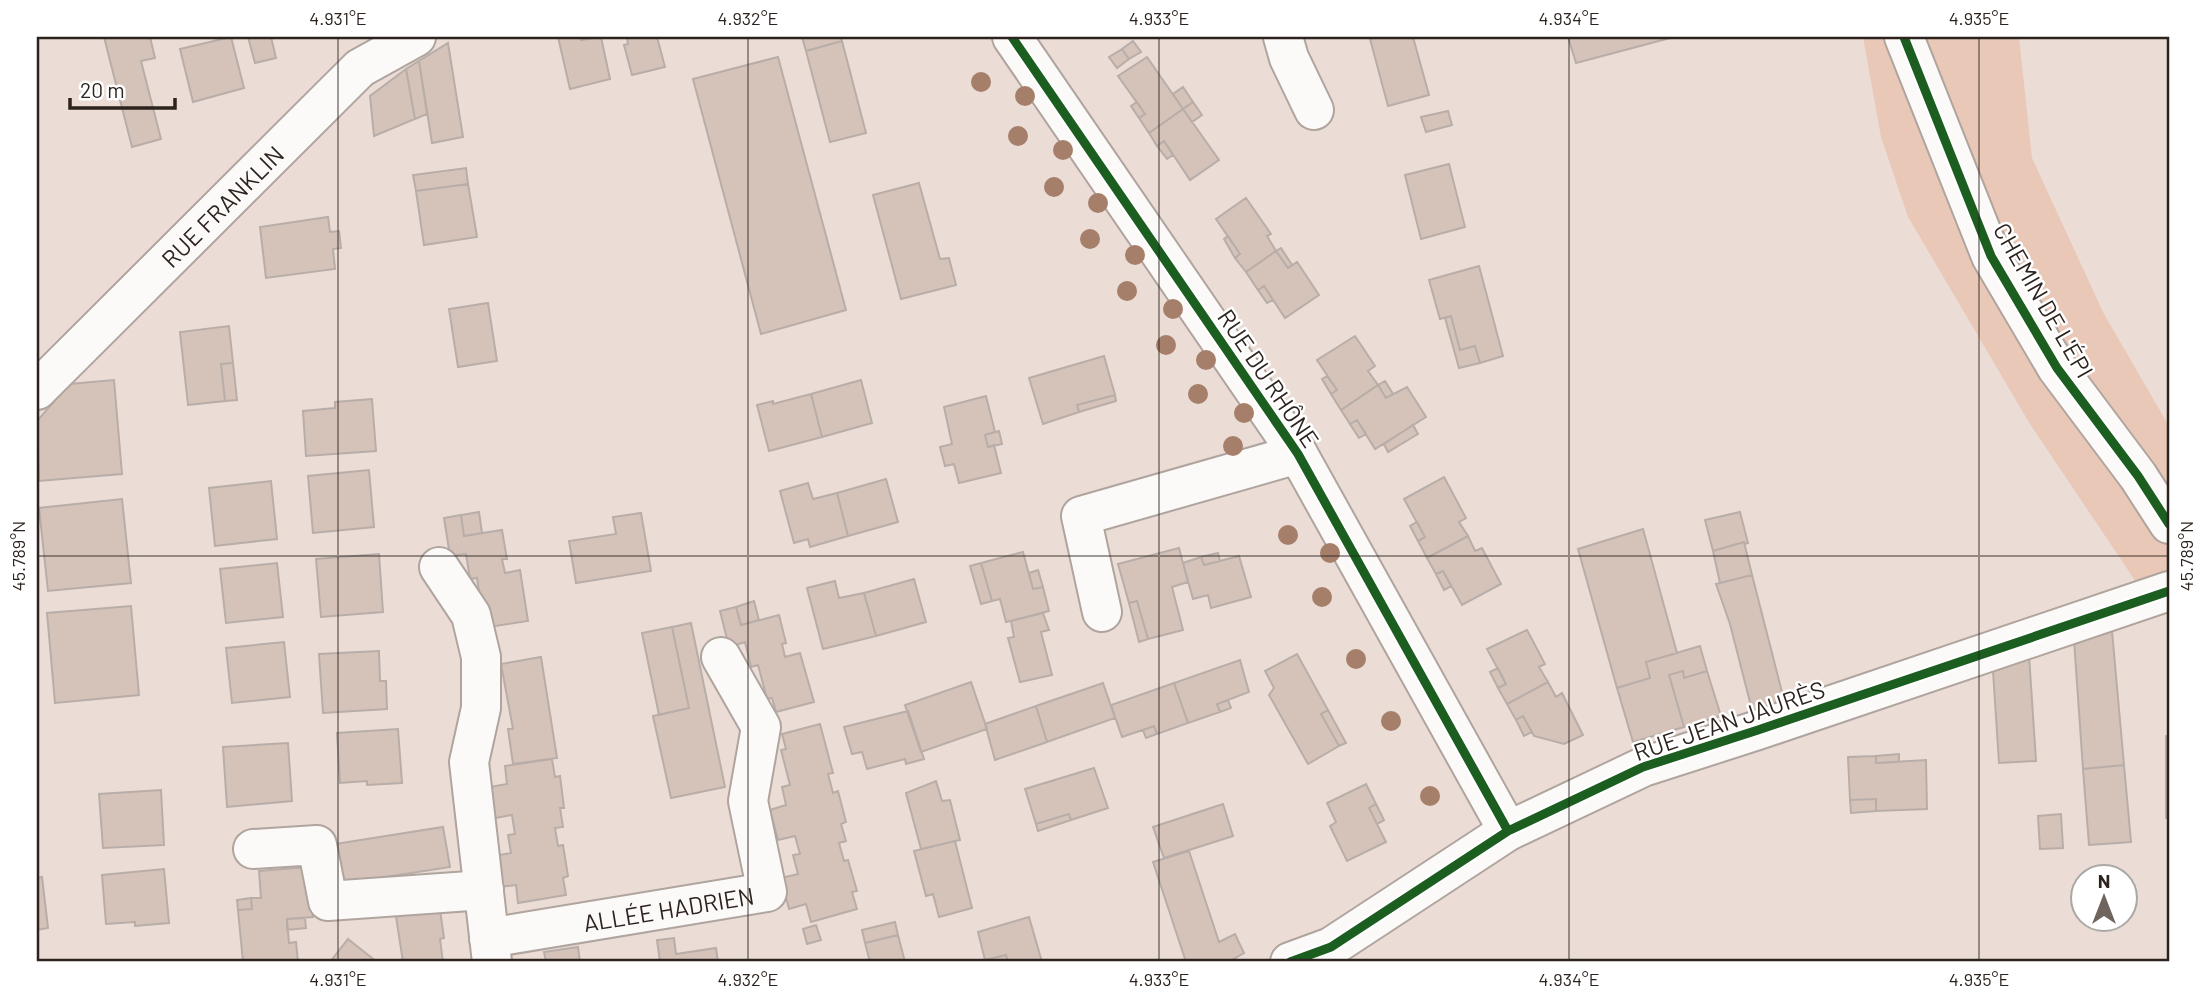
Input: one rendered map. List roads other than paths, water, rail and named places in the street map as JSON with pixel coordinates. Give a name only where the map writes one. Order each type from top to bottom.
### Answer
[{"type":"street","name":"RUE FRANKLIN","points":[[37,390],[360,68],[416,37]]},
{"type":"street","name":"RUE DU RHÔNE","points":[[1012,37],[1298,454],[1508,831]]},
{"type":"street","points":[[1283,37],[1289,58],[1314,110]]},
{"type":"street","name":"CHEMIN DE L'ÉPI","points":[[1904,37],[1991,256],[2057,369],[2138,476],[2169,524]]},
{"type":"street","points":[[1102,612],[1081,516],[1298,454]]},
{"type":"street","name":"ALLÉE HADRIEN","points":[[439,567],[471,615],[481,657],[481,708],[469,762],[490,950],[767,892],[748,801],[761,727],[721,657]]},
{"type":"street","name":"RUE JEAN JAURÈS","points":[[1290,962],[1332,955],[1508,831],[1643,767],[2169,591]]},
{"type":"street","points":[[253,849],[317,845],[328,901],[484,890]]}]
